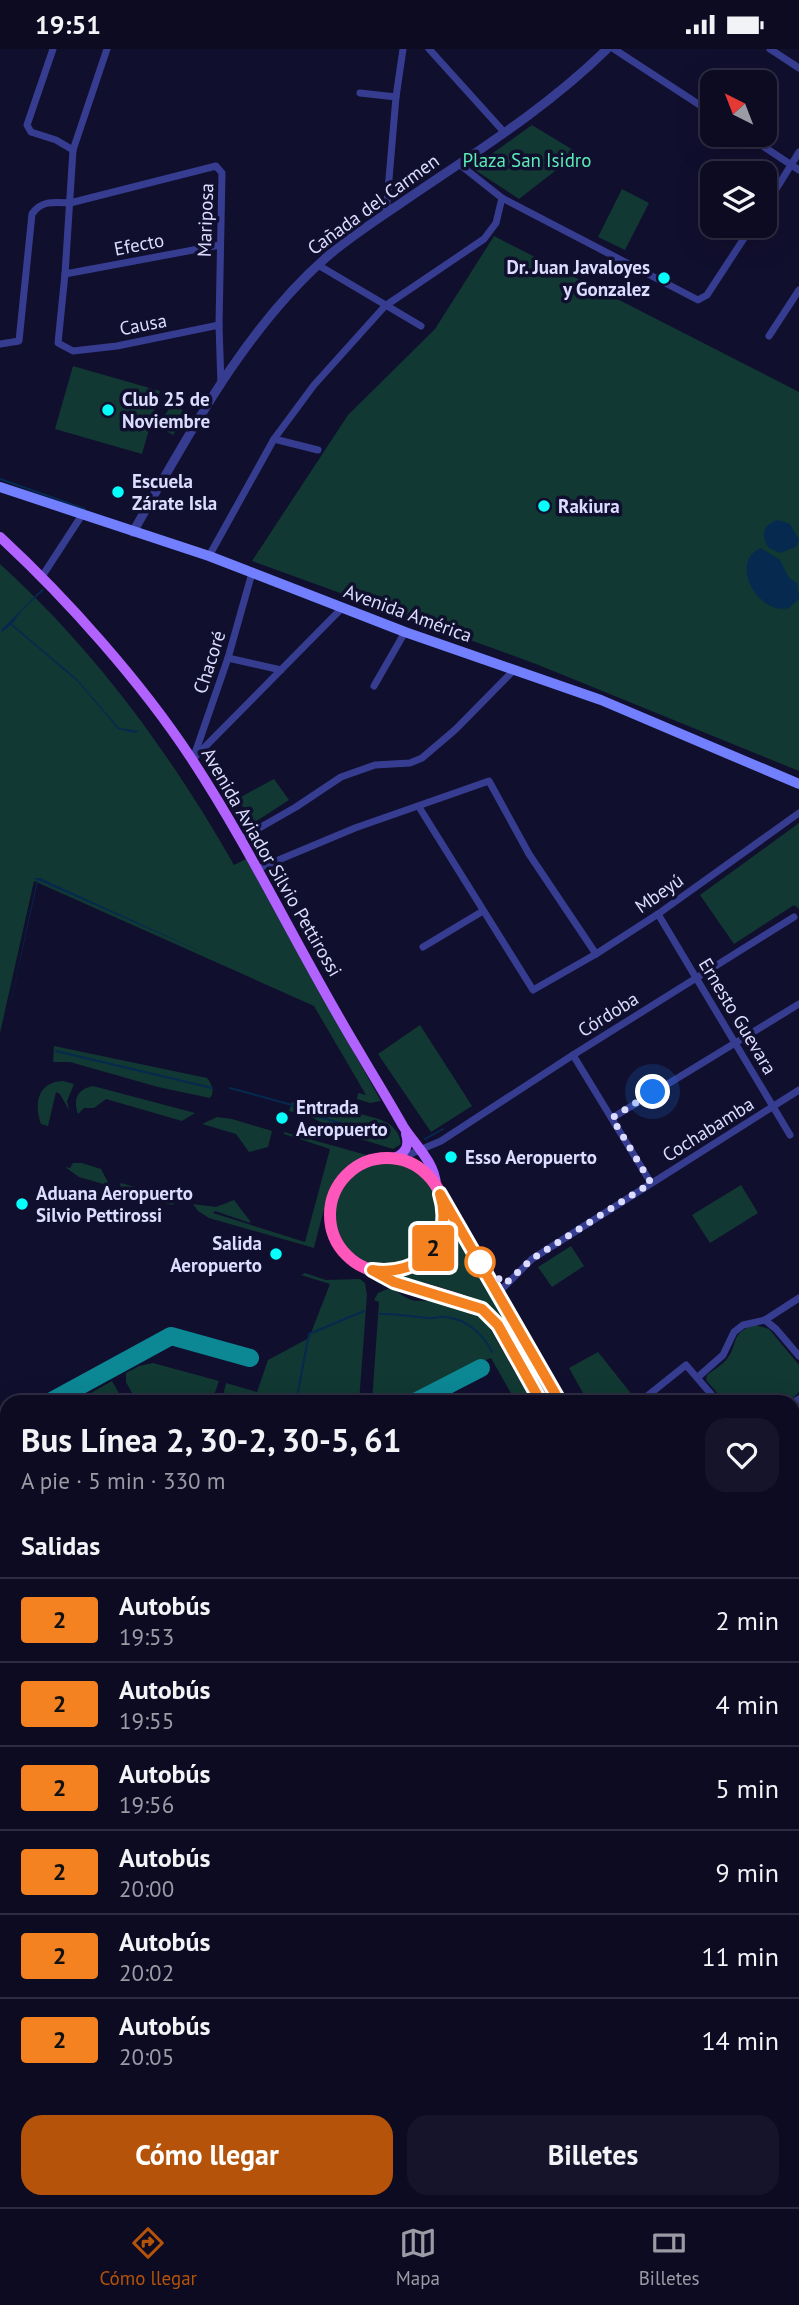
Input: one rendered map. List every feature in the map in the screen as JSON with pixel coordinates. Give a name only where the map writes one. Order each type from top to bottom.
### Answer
[{"type":"highway","points":[[372,1270],[386,1272],[415,1265],[427,1256],[442,1230],[444,1215],[438,1189],[418,1167],[395,1159],[376,1160],[352,1171],[342,1180],[331,1205],[330,1217],[337,1242],[354,1262],[394,1282],[482,1309],[498,1325],[537,1395]]},
{"type":"highway","name":"Avenida Aviador Silvio Pettirossi","points":[[438,1189],[556,1395]]},
{"type":"main road","name":"Avenida América","points":[[0,487],[209,556],[405,632],[613,705],[799,784]]},
{"type":"main road","name":"Avenida Aviador Silvio Pettirossi","points":[[0,537],[125,671],[192,760],[240,839],[323,990],[404,1128],[421,1151],[438,1189]]},
{"type":"main road","points":[[395,1159],[407,1147],[404,1128]]},
{"type":"street","points":[[53,49],[27,125],[31,132],[56,140],[73,150]]},
{"type":"street","points":[[65,274],[73,150],[107,49]]},
{"type":"street","points":[[386,213],[403,49]]},
{"type":"street","points":[[429,49],[504,132]]},
{"type":"street","name":"Cañada del Carmen","points":[[132,532],[221,385],[285,300],[318,265],[386,213],[459,164],[574,80],[607,49]]},
{"type":"street","points":[[614,49],[700,105]]},
{"type":"street","points":[[770,49],[799,68]]},
{"type":"street","points":[[360,93],[396,97]]},
{"type":"street","points":[[764,147],[795,167]]},
{"type":"street","points":[[777,191],[795,167],[799,152]]},
{"type":"street","points":[[459,164],[502,198],[698,300],[707,296],[744,238]]},
{"type":"street","name":"Mariposa","points":[[70,203],[216,166],[222,173],[219,325],[221,385]]},
{"type":"street","points":[[209,556],[274,439],[314,385],[385,306],[484,239],[496,223],[502,198]]},
{"type":"street","points":[[0,344],[19,341],[32,214],[40,204],[70,203]]},
{"type":"street","name":"Efecto","points":[[65,274],[220,245]]},
{"type":"street","points":[[318,265],[421,326]]},
{"type":"street","name":"Causa","points":[[65,274],[58,344],[73,351],[117,346],[219,325]]},
{"type":"street","points":[[769,336],[799,290]]},
{"type":"street","points":[[274,439],[318,450]]},
{"type":"street","points":[[41,578],[82,515]]},
{"type":"street","name":"Chacoré","points":[[192,760],[228,657],[252,573]]},
{"type":"street","points":[[192,760],[343,607]]},
{"type":"street","points":[[374,685],[405,632]]},
{"type":"street","points":[[228,657],[281,670]]},
{"type":"street","points":[[240,839],[341,777],[375,765],[410,762],[422,758],[456,729],[514,670]]},
{"type":"street","points":[[257,869],[355,828],[489,782],[529,854],[596,954]]},
{"type":"street","points":[[419,807],[483,911],[423,947]]},
{"type":"street","name":"Mbeyú","points":[[483,911],[532,990],[536,990],[658,914],[799,813]]},
{"type":"street","name":"Ernesto Guevara","points":[[658,914],[790,1135]]},
{"type":"street","name":"Córdoba","points":[[395,1159],[441,1141],[794,917]]},
{"type":"street","points":[[612,1118],[799,1004]]},
{"type":"street","points":[[573,1055],[651,1183]]},
{"type":"street","name":"Cochabamba","points":[[498,1293],[532,1259],[799,1090]]},
{"type":"street","points":[[431,1169],[431,1156],[441,1141]]},
{"type":"street","points":[[698,1377],[723,1355],[734,1332],[750,1322],[765,1320],[799,1298]]},
{"type":"street","points":[[765,1320],[799,1356]]},
{"type":"street","points":[[648,1395],[686,1365],[712,1395]]},
{"type":"green space","name":"Plaza San Isidro","points":[[532,125],[578,153],[519,199],[472,168]]},
{"type":"green space","points":[[622,189],[649,203],[625,250],[598,237]]},
{"type":"green space","name":"Rakiura","points":[[494,236],[799,392],[799,771],[536,664],[252,561],[348,415],[435,329]]},
{"type":"green space","name":"Club 25 de Noviembre","points":[[73,366],[160,391],[142,454],[55,429]]},
{"type":"green space","points":[[172,404],[187,413],[173,435],[158,426]]},
{"type":"green space","points":[[0,564],[68,632],[129,705],[184,783],[234,865],[246,859],[381,1101],[370,1103],[357,1099],[358,1093],[366,1095],[314,1006],[34,881],[0,1033]]},
{"type":"green space","points":[[274,779],[289,800],[255,822],[237,799]]},
{"type":"green space","points":[[799,823],[799,909],[794,905],[734,944],[700,895]]},
{"type":"green space","points":[[420,1025],[472,1106],[431,1132],[378,1054]]},
{"type":"green space","points":[[54,1046],[207,1078],[212,1093],[210,1098],[158,1087],[70,1062],[53,1062]]},
{"type":"green space","points":[[63,1081],[74,1084],[67,1101],[69,1110],[56,1092],[48,1126],[41,1124],[38,1109],[40,1095],[48,1085]]},
{"type":"green space","points":[[93,1086],[195,1113],[182,1121],[106,1099],[94,1108],[84,1108],[78,1114],[76,1104],[80,1092]]},
{"type":"green space","points":[[292,1102],[341,1116],[344,1109],[378,1119],[396,1130],[401,1144],[393,1149],[341,1133],[309,1116],[289,1111]]},
{"type":"green space","points":[[217,1117],[272,1131],[268,1147],[249,1152],[236,1134],[202,1124]]},
{"type":"green space","points":[[284,1132],[370,1156],[345,1173],[330,1194],[314,1248],[209,1218],[193,1204],[216,1207],[234,1200],[250,1223],[215,1211],[213,1213],[305,1242],[330,1149]]},
{"type":"green space","points":[[73,1163],[101,1169],[110,1186],[79,1177],[65,1167],[70,1168]]},
{"type":"green space","points":[[386,1163],[406,1167],[423,1179],[435,1196],[439,1216],[435,1236],[423,1253],[406,1265],[386,1269],[366,1265],[349,1253],[337,1236],[333,1216],[337,1196],[349,1179],[366,1167]]},
{"type":"green space","points":[[121,1183],[172,1198],[175,1203],[172,1205],[124,1191]]},
{"type":"green space","points":[[741,1185],[758,1213],[710,1243],[692,1215]]},
{"type":"green space","points":[[448,1215],[551,1395],[542,1395],[495,1314],[486,1306],[448,1290],[395,1277],[416,1268],[433,1255],[447,1227]]},
{"type":"green space","points":[[571,1246],[584,1266],[552,1287],[538,1267]]},
{"type":"green space","points":[[305,1273],[326,1280],[360,1279],[365,1283],[367,1295],[360,1395],[226,1395],[226,1383],[257,1392],[268,1360],[309,1338],[330,1284],[301,1275]]},
{"type":"green space","points":[[390,1288],[411,1300],[453,1306],[481,1318],[487,1323],[528,1395],[512,1395],[491,1358],[464,1369],[418,1395],[372,1395],[379,1302],[374,1300],[378,1293]]},
{"type":"green space","points":[[756,1325],[769,1329],[799,1365],[799,1392],[796,1395],[719,1395],[706,1380],[707,1375],[730,1355],[738,1335]]},
{"type":"green space","points":[[598,1352],[632,1395],[584,1395],[569,1368]]},
{"type":"green space","points":[[153,1363],[219,1381],[211,1395],[133,1395],[126,1382],[126,1373]]},
{"type":"green space","points":[[112,1381],[120,1395],[87,1395]]},
{"type":"water","points":[[778,520],[790,524],[799,540],[797,546],[780,553],[769,548],[764,535],[766,527]]},
{"type":"water","points":[[761,548],[780,560],[789,578],[797,583],[799,599],[789,608],[767,604],[751,586],[747,564],[751,555]]},
{"type":"water","points":[[42,589],[44,590],[22,610],[12,624],[76,678],[119,728],[139,731],[134,733],[118,729],[78,682],[11,625],[2,632],[1,630]]},
{"type":"water","points":[[33,878],[40,878],[213,957],[38,880],[4,1034],[37,880]]},
{"type":"waterway","points":[[0,479],[85,509]]},
{"type":"waterway","points":[[216,777],[248,826]]},
{"type":"waterway","points":[[56,1051],[212,1088]]},
{"type":"waterway","points":[[230,1088],[292,1105],[296,1110],[367,1131]]},
{"type":"waterway","points":[[425,1139],[443,1129]]},
{"type":"waterway","points":[[297,1395],[309,1334],[364,1311]]},
{"type":"waterway","points":[[380,1314],[453,1318],[467,1324],[479,1334],[492,1352]]},
{"type":"taxiway","points":[[63,1395],[171,1336],[250,1358]]},
{"type":"taxiway","points":[[429,1395],[481,1368]]},
{"type":"bus line","name":"2","points":[[537,1395],[490,1315],[472,1304],[394,1282],[372,1270],[401,1270],[415,1265],[427,1256],[442,1230],[444,1215],[440,1194],[556,1395]]},
{"type":"place","name":"Dr. Juan Javaloyes y Gonzalez","points":[[664,278]]},
{"type":"place","name":"Club 25 de Noviembre","points":[[108,410]]},
{"type":"place","name":"Escuela Zárate Isla","points":[[118,492]]},
{"type":"place","name":"Rakiura","points":[[544,506]]},
{"type":"place","name":"Entrada Aeropuerto","points":[[282,1118]]},
{"type":"place","name":"Esso Aeropuerto","points":[[451,1157]]},
{"type":"place","name":"Aduana Aeropuerto Silvio Pettirossi","points":[[22,1204]]},
{"type":"place","name":"Salida Aeropuerto","points":[[276,1254]]},
{"type":"route","points":[[480,1262],[505,1284],[532,1259],[651,1183],[612,1118],[653,1092]]}]
